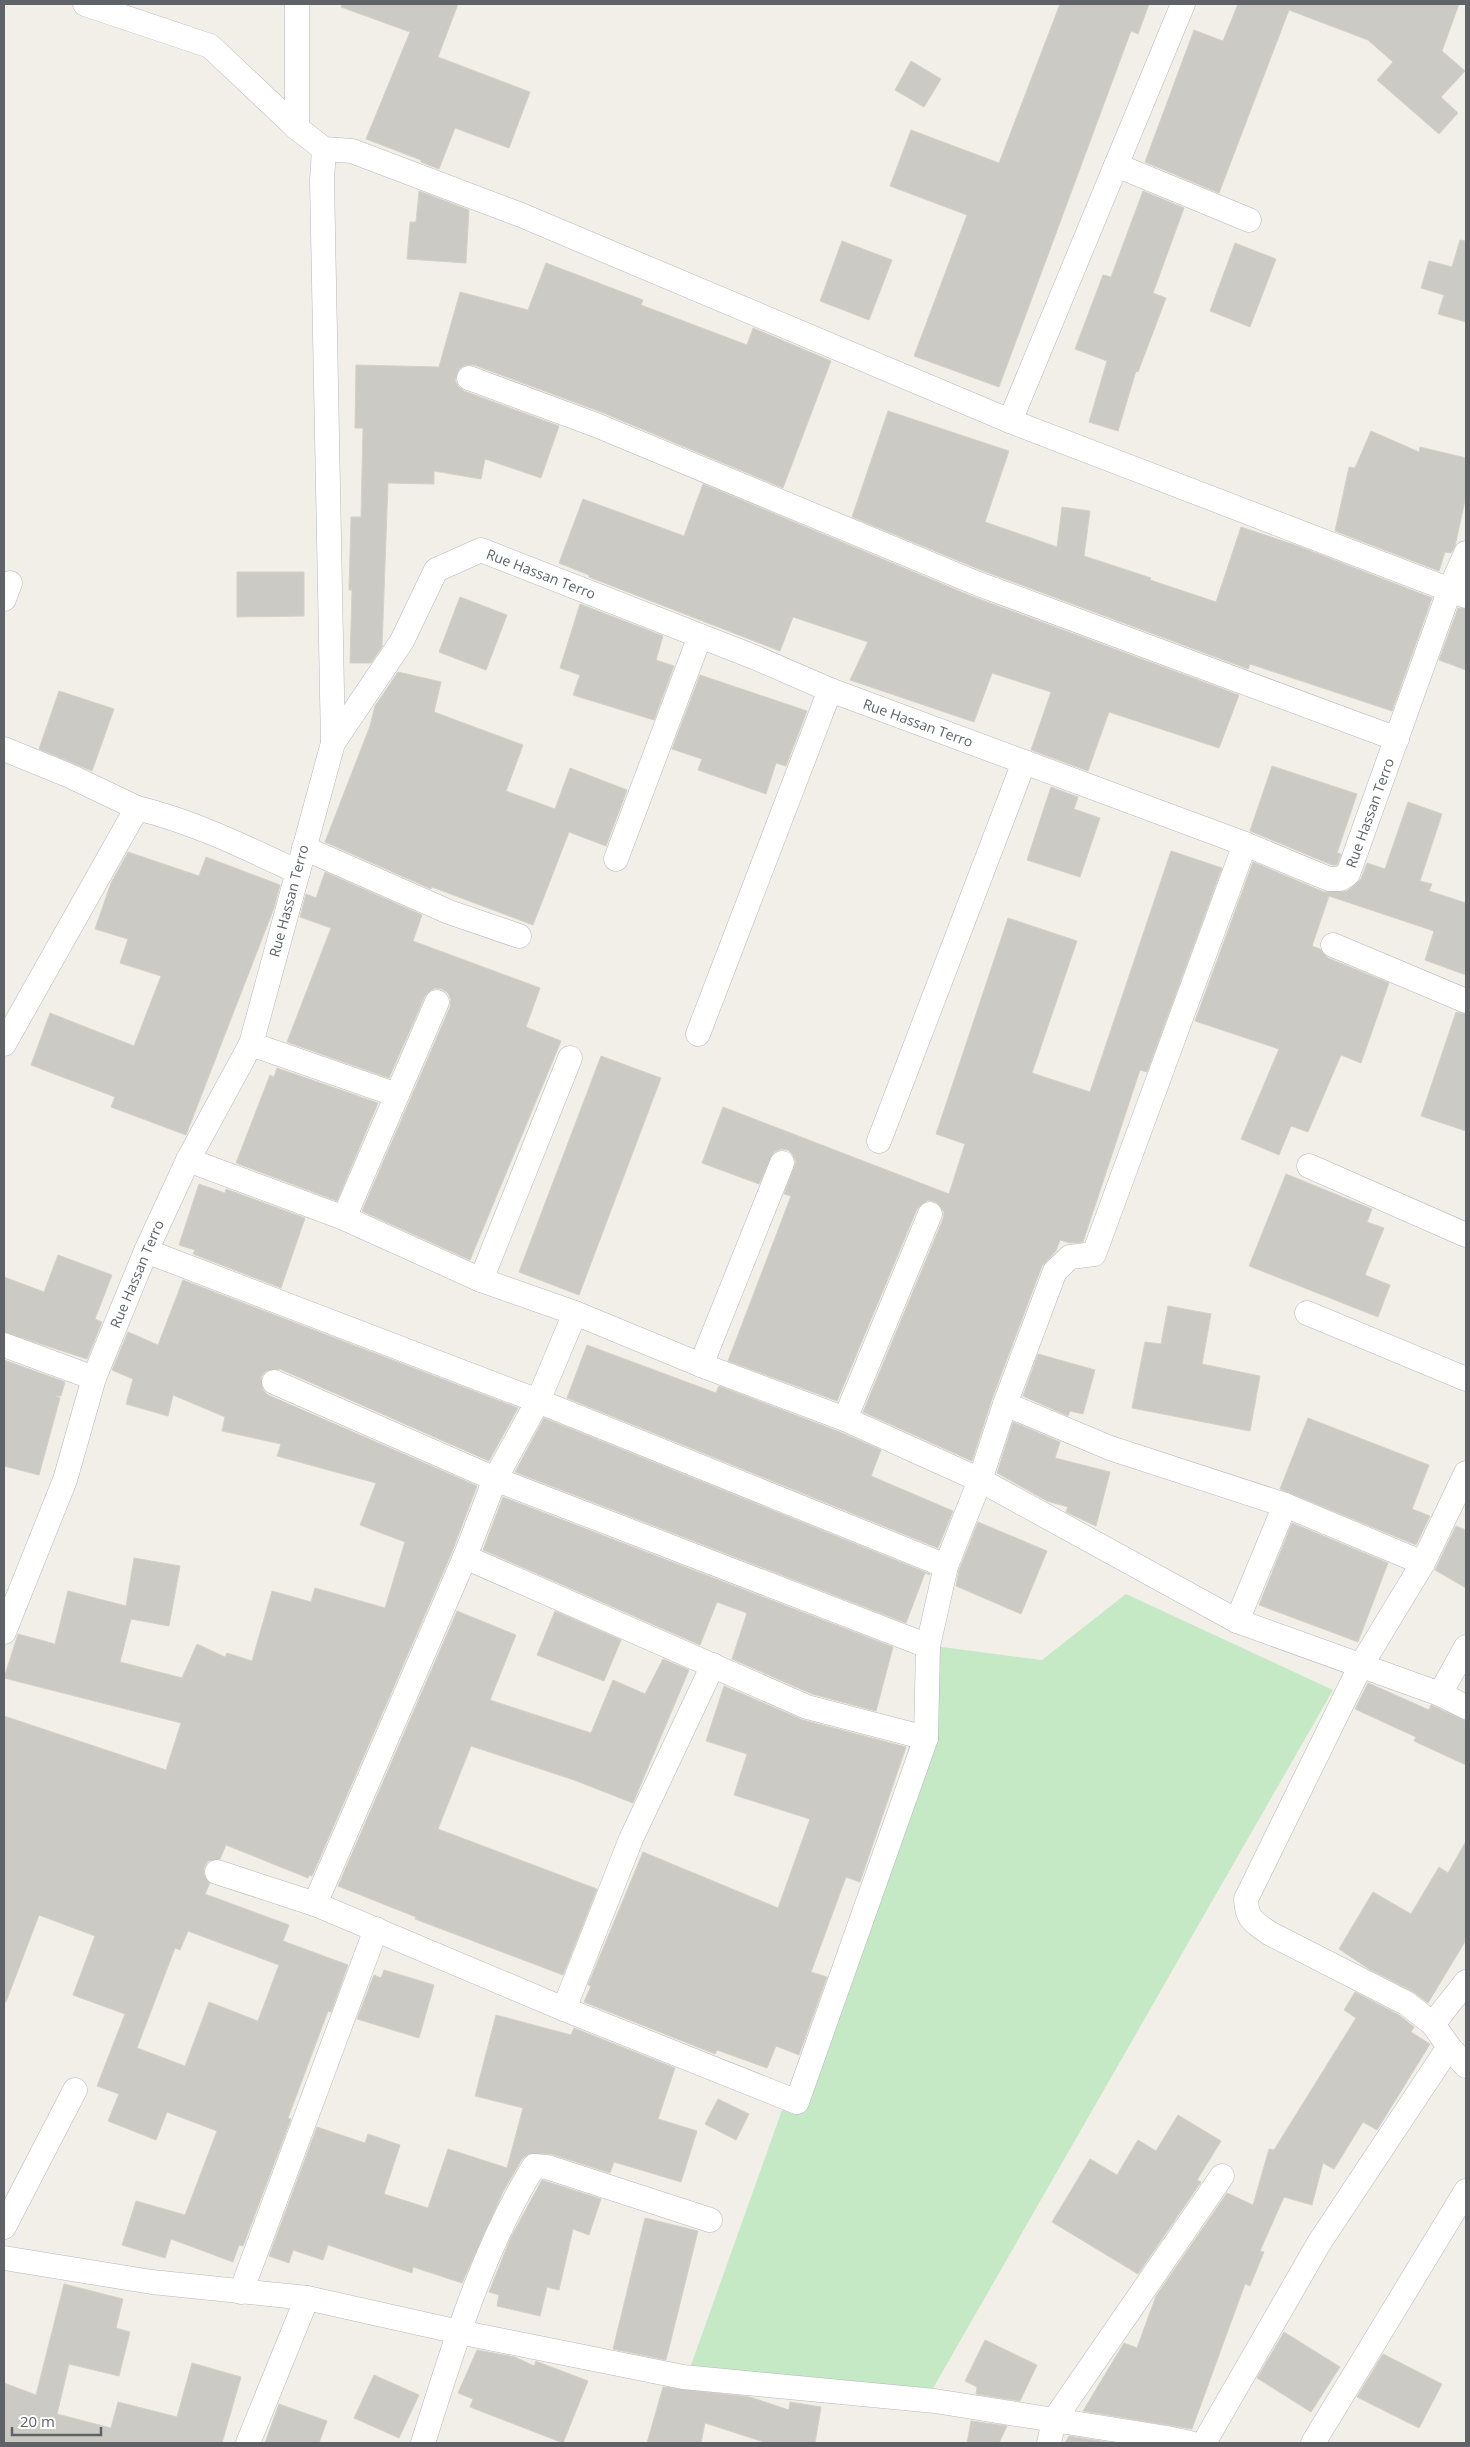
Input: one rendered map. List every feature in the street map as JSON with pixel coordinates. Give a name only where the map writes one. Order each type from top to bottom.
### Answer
[{"type":"street","points":[[85,4],[210,46],[298,128],[324,149],[352,151],[521,215],[1010,420],[1458,592]]},
{"type":"street","points":[[297,4],[298,128]]},
{"type":"street","points":[[1010,420],[1183,4]]},
{"type":"street","points":[[324,149],[322,180],[332,743]]},
{"type":"street","points":[[1116,165],[1248,220]]},
{"type":"street","points":[[469,378],[596,426],[976,583],[1397,739]]},
{"type":"street","name":"Rue Hassan Terro","points":[[5,1622],[65,1480],[94,1378],[146,1250],[188,1160],[251,1044],[332,743],[402,641],[436,570],[481,550],[700,636],[830,690],[1245,844],[1329,879],[1340,879],[1348,874],[1397,739],[1458,592],[1466,553]]},
{"type":"street","points":[[616,859],[700,636]]},
{"type":"street","points":[[698,1034],[830,690]]},
{"type":"street","points":[[4,749],[70,776],[137,808],[174,817],[201,828],[298,872]]},
{"type":"street","points":[[879,1141],[1024,762]]},
{"type":"street","points":[[4,1044],[137,808]]},
{"type":"street","points":[[217,1872],[315,1904],[564,2010],[797,2102],[926,1738],[928,1646],[946,1566],[980,1480],[1005,1404],[1055,1271],[1070,1256],[1094,1254],[1245,844]]},
{"type":"street","points":[[304,848],[449,912],[519,936]]},
{"type":"street","points":[[1333,945],[1466,1001]]},
{"type":"street","points":[[344,1218],[437,1002]]},
{"type":"street","points":[[251,1044],[397,1095]]},
{"type":"street","points":[[481,1280],[570,1058]]},
{"type":"street","points":[[188,1160],[344,1218],[481,1280],[575,1313],[701,1365],[845,1419],[980,1480],[1237,1622],[1440,1694],[1466,1707]]},
{"type":"street","points":[[701,1365],[782,1163]]},
{"type":"street","points":[[1309,1166],[1466,1235]]},
{"type":"street","points":[[845,1419],[930,1214]]},
{"type":"street","points":[[146,1250],[538,1401],[946,1566]]},
{"type":"street","points":[[315,1904],[465,1557],[495,1479],[538,1401],[575,1313]]},
{"type":"street","points":[[1307,1313],[1466,1379]]},
{"type":"street","points":[[4,1345],[94,1378]]},
{"type":"street","points":[[274,1382],[495,1479],[928,1646]]},
{"type":"street","points":[[1005,1404],[1110,1448],[1285,1505],[1423,1563]]},
{"type":"street","points":[[1466,1473],[1423,1563],[1360,1667],[1246,1899],[1246,1912],[1249,1919],[1269,1933],[1406,2003],[1433,2024],[1449,2047],[1466,2066]]},
{"type":"street","points":[[1237,1622],[1285,1505]]},
{"type":"street","points":[[465,1557],[529,1587],[571,1602],[807,1707],[926,1738]]},
{"type":"street","points":[[1440,1694],[1466,1647]]},
{"type":"street","points":[[564,2010],[631,1839],[714,1665]]},
{"type":"street","points":[[241,2292],[376,1929]]},
{"type":"street","points":[[1433,2024],[1466,1982]]},
{"type":"street","points":[[1204,2443],[1318,2243],[1449,2047]]},
{"type":"street","points":[[4,2227],[75,2090]]},
{"type":"street","points":[[423,2443],[459,2332],[511,2203],[534,2166],[547,2167],[710,2220]]},
{"type":"street","points":[[1049,2443],[1054,2420],[1222,2176]]},
{"type":"street","points":[[1313,2443],[1466,2191]]},
{"type":"street","points":[[4,2258],[152,2282],[307,2298],[459,2332],[683,2377],[935,2401],[1174,2441]]},
{"type":"street","points":[[248,2443],[307,2298]]},
{"type":"green space","points":[[1126,1594],[1333,1690],[932,2390],[690,2368],[902,1774],[934,1646],[1042,1660]]},
{"type":"building","points":[[342,4],[458,4],[438,57],[530,92],[509,148],[455,128],[439,169],[366,139],[410,32],[341,7]]},
{"type":"building","points":[[1060,4],[1149,4],[1138,34],[1131,31],[999,387],[914,356],[967,215],[890,186],[911,130],[999,163]]},
{"type":"building","points":[[1238,4],[1459,4],[1442,51],[1465,71],[1441,97],[1458,113],[1439,134],[1377,80],[1393,62],[1368,40],[1289,10],[1219,193],[1145,162],[1194,30],[1223,41]]},
{"type":"building","points":[[911,61],[941,79],[924,107],[895,90]]},
{"type":"building","points":[[419,191],[469,210],[466,263],[407,259],[410,222],[416,222]]},
{"type":"building","points":[[1143,191],[1184,208],[1153,293],[1166,298],[1138,372],[1136,371],[1118,431],[1089,422],[1107,361],[1075,349],[1103,275],[1111,277]]},
{"type":"building","points":[[1460,240],[1466,241],[1466,322],[1438,314],[1444,295],[1421,288],[1429,261],[1452,267]]},
{"type":"building","points":[[842,241],[892,260],[869,320],[820,301]]},
{"type":"building","points":[[1235,243],[1276,259],[1250,327],[1210,311]]},
{"type":"building","points":[[546,263],[643,300],[641,305],[747,345],[753,328],[831,361],[783,488],[601,412],[474,365],[466,365],[460,368],[455,380],[464,391],[559,426],[541,478],[485,459],[481,479],[434,471],[434,484],[388,483],[382,647],[371,663],[350,663],[351,517],[361,517],[363,428],[355,428],[356,365],[439,367],[460,292],[528,310]]},
{"type":"building","points":[[888,411],[1009,451],[985,522],[1057,547],[1062,507],[1090,511],[1084,556],[1151,578],[1150,580],[1216,602],[1241,527],[1298,546],[1432,598],[1392,711],[1250,664],[1248,669],[981,570],[852,517]]},
{"type":"building","points":[[1371,431],[1419,452],[1420,447],[1466,458],[1466,496],[1455,546],[1451,553],[1445,552],[1439,571],[1335,531],[1349,467],[1355,468]]},
{"type":"building","points":[[703,484],[971,596],[1239,695],[1219,748],[1109,712],[1088,771],[1031,750],[1051,692],[992,673],[974,722],[850,680],[868,642],[793,617],[780,651],[589,577],[589,575],[559,563],[583,499],[684,536]]},
{"type":"building","points":[[237,572],[304,572],[304,616],[237,617]]},
{"type":"building","points":[[460,597],[507,615],[486,670],[439,652]]},
{"type":"building","points":[[580,604],[663,636],[656,660],[674,666],[654,720],[573,695],[580,675],[560,668]]},
{"type":"building","points":[[1458,608],[1466,609],[1466,670],[1439,660]]},
{"type":"building","points":[[398,672],[441,682],[434,712],[523,745],[506,791],[555,809],[570,768],[627,790],[606,846],[569,832],[533,925],[432,887],[431,889],[325,842],[370,726],[375,706]]},
{"type":"building","points":[[700,675],[807,711],[786,766],[776,763],[766,794],[698,770],[702,759],[672,749]]},
{"type":"building","points":[[59,691],[114,709],[92,771],[39,749]]},
{"type":"building","points":[[1272,766],[1357,794],[1337,853],[1341,854],[1337,865],[1332,865],[1250,831]]},
{"type":"building","points":[[1051,787],[1078,797],[1074,809],[1100,818],[1080,877],[1027,860]]},
{"type":"building","points":[[1408,802],[1442,814],[1420,881],[1432,884],[1429,891],[1466,903],[1466,975],[1425,960],[1434,931],[1329,896],[1312,946],[1320,949],[1328,958],[1389,983],[1361,1063],[1341,1055],[1308,1132],[1291,1126],[1279,1155],[1241,1139],[1279,1049],[1195,1021],[1253,862],[1324,892],[1347,891],[1361,879],[1367,863],[1385,869]]},
{"type":"building","points":[[1171,851],[1222,868],[1147,1072],[1140,1070],[1083,1242],[1070,1243],[1060,1240],[1056,1251],[1042,1266],[992,1399],[972,1461],[863,1412],[943,1219],[944,1212],[936,1202],[928,1200],[917,1209],[837,1401],[728,1361],[791,1196],[784,1194],[796,1162],[788,1150],[781,1149],[774,1152],[759,1184],[702,1163],[723,1107],[949,1194],[965,1144],[936,1134],[1008,918],[1077,941],[1032,1073],[1090,1092]]},
{"type":"building","points":[[128,852],[199,876],[206,857],[280,885],[274,908],[186,1135],[111,1107],[115,1097],[31,1065],[50,1013],[134,1046],[161,976],[120,963],[128,939],[95,929],[111,883]]},
{"type":"building","points":[[325,872],[422,915],[413,941],[540,988],[526,1027],[561,1041],[470,1260],[362,1211],[450,1007],[451,1000],[448,993],[442,989],[435,988],[425,996],[389,1078],[287,1042],[331,928],[300,917],[306,894],[316,898]]},
{"type":"building","points":[[1456,1012],[1466,1014],[1466,1131],[1421,1116]]},
{"type":"building","points":[[601,1056],[661,1078],[579,1295],[519,1272]]},
{"type":"building","points":[[277,1068],[378,1103],[337,1201],[236,1163],[270,1075],[274,1077]]},
{"type":"building","points":[[1286,1174],[1372,1209],[1367,1222],[1384,1228],[1365,1275],[1390,1285],[1378,1317],[1249,1266]]},
{"type":"building","points":[[199,1184],[225,1193],[226,1189],[305,1218],[281,1288],[193,1254],[195,1250],[179,1245]]},
{"type":"building","points":[[58,1255],[112,1275],[95,1319],[102,1322],[87,1359],[4,1332],[4,1277],[44,1292]]},
{"type":"building","points":[[183,1280],[518,1408],[489,1461],[280,1369],[266,1371],[261,1377],[263,1390],[268,1395],[477,1486],[452,1552],[312,1876],[309,1875],[308,1878],[226,1845],[220,1859],[208,1861],[204,1868],[204,1875],[210,1883],[205,1894],[289,1925],[283,1941],[348,1965],[331,2012],[328,2011],[288,2118],[291,2119],[243,2246],[239,2245],[233,2262],[171,2239],[165,2258],[122,2245],[136,2201],[185,2215],[217,2131],[167,2112],[156,2140],[108,2121],[119,2094],[97,2086],[125,2014],[73,1995],[95,1936],[39,1915],[6,2002],[4,2002],[4,1716],[166,1770],[181,1723],[4,1678],[18,1634],[55,1644],[68,1591],[126,1606],[134,1558],[180,1566],[169,1626],[131,1619],[120,1662],[182,1678],[197,1644],[225,1657],[227,1653],[252,1661],[272,1591],[311,1602],[315,1588],[385,1608],[405,1542],[360,1525],[376,1483],[277,1456],[281,1444],[222,1431],[225,1417],[173,1395],[168,1416],[126,1404],[133,1379],[112,1370],[128,1332],[158,1345]],"holes":[[[188,1931],[279,1965],[258,2021],[209,2002],[185,2066],[137,2048],[175,1948],[180,1950]]]},
{"type":"building","points":[[1168,1306],[1211,1314],[1202,1364],[1260,1376],[1250,1431],[1132,1408],[1145,1342],[1161,1344]]},
{"type":"building","points":[[587,1345],[716,1393],[719,1386],[840,1432],[881,1450],[871,1476],[953,1511],[938,1548],[567,1398]]},
{"type":"building","points":[[1038,1354],[1095,1370],[1083,1414],[1070,1411],[1068,1416],[1023,1396]]},
{"type":"building","points":[[4,1360],[65,1382],[61,1396],[56,1396],[60,1398],[39,1475],[4,1466]]},
{"type":"building","points":[[544,1418],[930,1575],[925,1573],[906,1623],[515,1472]]},
{"type":"building","points":[[1308,1418],[1429,1465],[1412,1509],[1430,1516],[1416,1545],[1280,1489]]},
{"type":"building","points":[[1013,1422],[1060,1442],[1055,1458],[1110,1472],[1096,1526],[1066,1512],[1068,1507],[1047,1501],[997,1473]]},
{"type":"building","points":[[503,1497],[893,1647],[876,1711],[812,1694],[732,1659],[747,1613],[717,1602],[700,1645],[483,1550]]},
{"type":"building","points":[[978,1522],[1047,1551],[1021,1614],[956,1586],[959,1570]]},
{"type":"building","points":[[1292,1523],[1388,1563],[1358,1642],[1259,1605]]},
{"type":"building","points":[[1456,1526],[1466,1530],[1466,1588],[1435,1570]]},
{"type":"building","points":[[457,1611],[516,1635],[490,1700],[591,1733],[613,1680],[645,1694],[663,1659],[689,1670],[633,1803],[574,1780],[471,1746],[438,1829],[597,1889],[563,1975],[415,1919],[416,1917],[338,1886]]},
{"type":"building","points":[[555,1611],[621,1640],[604,1681],[537,1655]]},
{"type":"building","points":[[1368,1683],[1429,1710],[1431,1705],[1466,1721],[1466,1765],[1414,1741],[1416,1737],[1355,1709]]},
{"type":"building","points":[[724,1686],[803,1720],[906,1747],[860,1882],[846,1877],[811,1972],[827,1977],[799,2055],[776,2046],[767,2068],[717,2050],[715,2054],[584,2002],[591,1986],[588,1985],[643,1852],[778,1908],[810,1819],[734,1795],[747,1754],[706,1741]]},
{"type":"building","points":[[1466,1841],[1466,1940],[1428,2003],[1412,1991],[1369,1969],[1339,1949],[1373,1892],[1411,1914],[1439,1867],[1448,1873]]},
{"type":"building","points":[[384,1970],[434,1985],[419,2038],[357,2019],[374,1975],[381,1978]]},
{"type":"building","points":[[1355,1992],[1399,2015],[1414,2027],[1411,2032],[1430,2044],[1377,2130],[1363,2122],[1334,2169],[1323,2163],[1312,2205],[1284,2197],[1260,2251],[1264,2252],[1250,2286],[1245,2284],[1192,2429],[1083,2411],[1124,2343],[1137,2348],[1156,2296],[1227,2193],[1253,2205],[1269,2149],[1274,2150],[1356,2018],[1344,2010]]},
{"type":"building","points":[[496,2015],[571,2035],[574,2028],[675,2068],[658,2119],[697,2131],[681,2182],[614,2162],[610,2173],[551,2154],[528,2154],[522,2159],[503,2192],[462,2283],[413,2267],[412,2273],[328,2245],[323,2260],[293,2250],[289,2263],[269,2256],[317,2127],[365,2143],[368,2134],[400,2145],[384,2194],[428,2208],[448,2149],[507,2168],[523,2108],[475,2096]]},
{"type":"building","points":[[718,2099],[749,2114],[736,2140],[705,2124]]},
{"type":"building","points":[[1178,2115],[1221,2141],[1197,2180],[1201,2182],[1138,2274],[1052,2222],[1090,2159],[1117,2175],[1138,2140],[1156,2151]]},
{"type":"building","points":[[542,2180],[601,2199],[589,2235],[573,2229],[559,2290],[547,2287],[540,2316],[497,2306],[499,2295],[489,2292],[511,2237]]},
{"type":"building","points":[[645,2218],[698,2231],[666,2360],[613,2349]]},
{"type":"building","points":[[64,2284],[123,2299],[116,2328],[130,2332],[119,2376],[69,2364],[57,2414],[111,2428],[118,2402],[177,2417],[192,2363],[241,2377],[222,2443],[4,2443],[4,2383],[36,2395]]},
{"type":"building","points":[[1284,2332],[1340,2367],[1311,2412],[1257,2378]]},
{"type":"building","points":[[985,2340],[1037,2365],[1020,2401],[976,2394],[977,2387],[965,2381]]},
{"type":"building","points":[[477,2350],[515,2357],[534,2366],[536,2361],[588,2381],[563,2443],[470,2407],[473,2399],[458,2393]]},
{"type":"building","points":[[1383,2354],[1442,2384],[1419,2428],[1357,2397]]},
{"type":"building","points":[[374,2375],[419,2395],[399,2438],[354,2418]]},
{"type":"building","points":[[663,2387],[750,2397],[789,2410],[790,2402],[821,2407],[815,2443],[767,2443],[705,2423],[701,2443],[647,2443]]},
{"type":"building","points":[[279,2404],[327,2421],[319,2443],[265,2443]]},
{"type":"building","points":[[971,2421],[1007,2426],[999,2443],[967,2443]]},
{"type":"building","points":[[1069,2436],[1113,2443],[1065,2443]]}]
